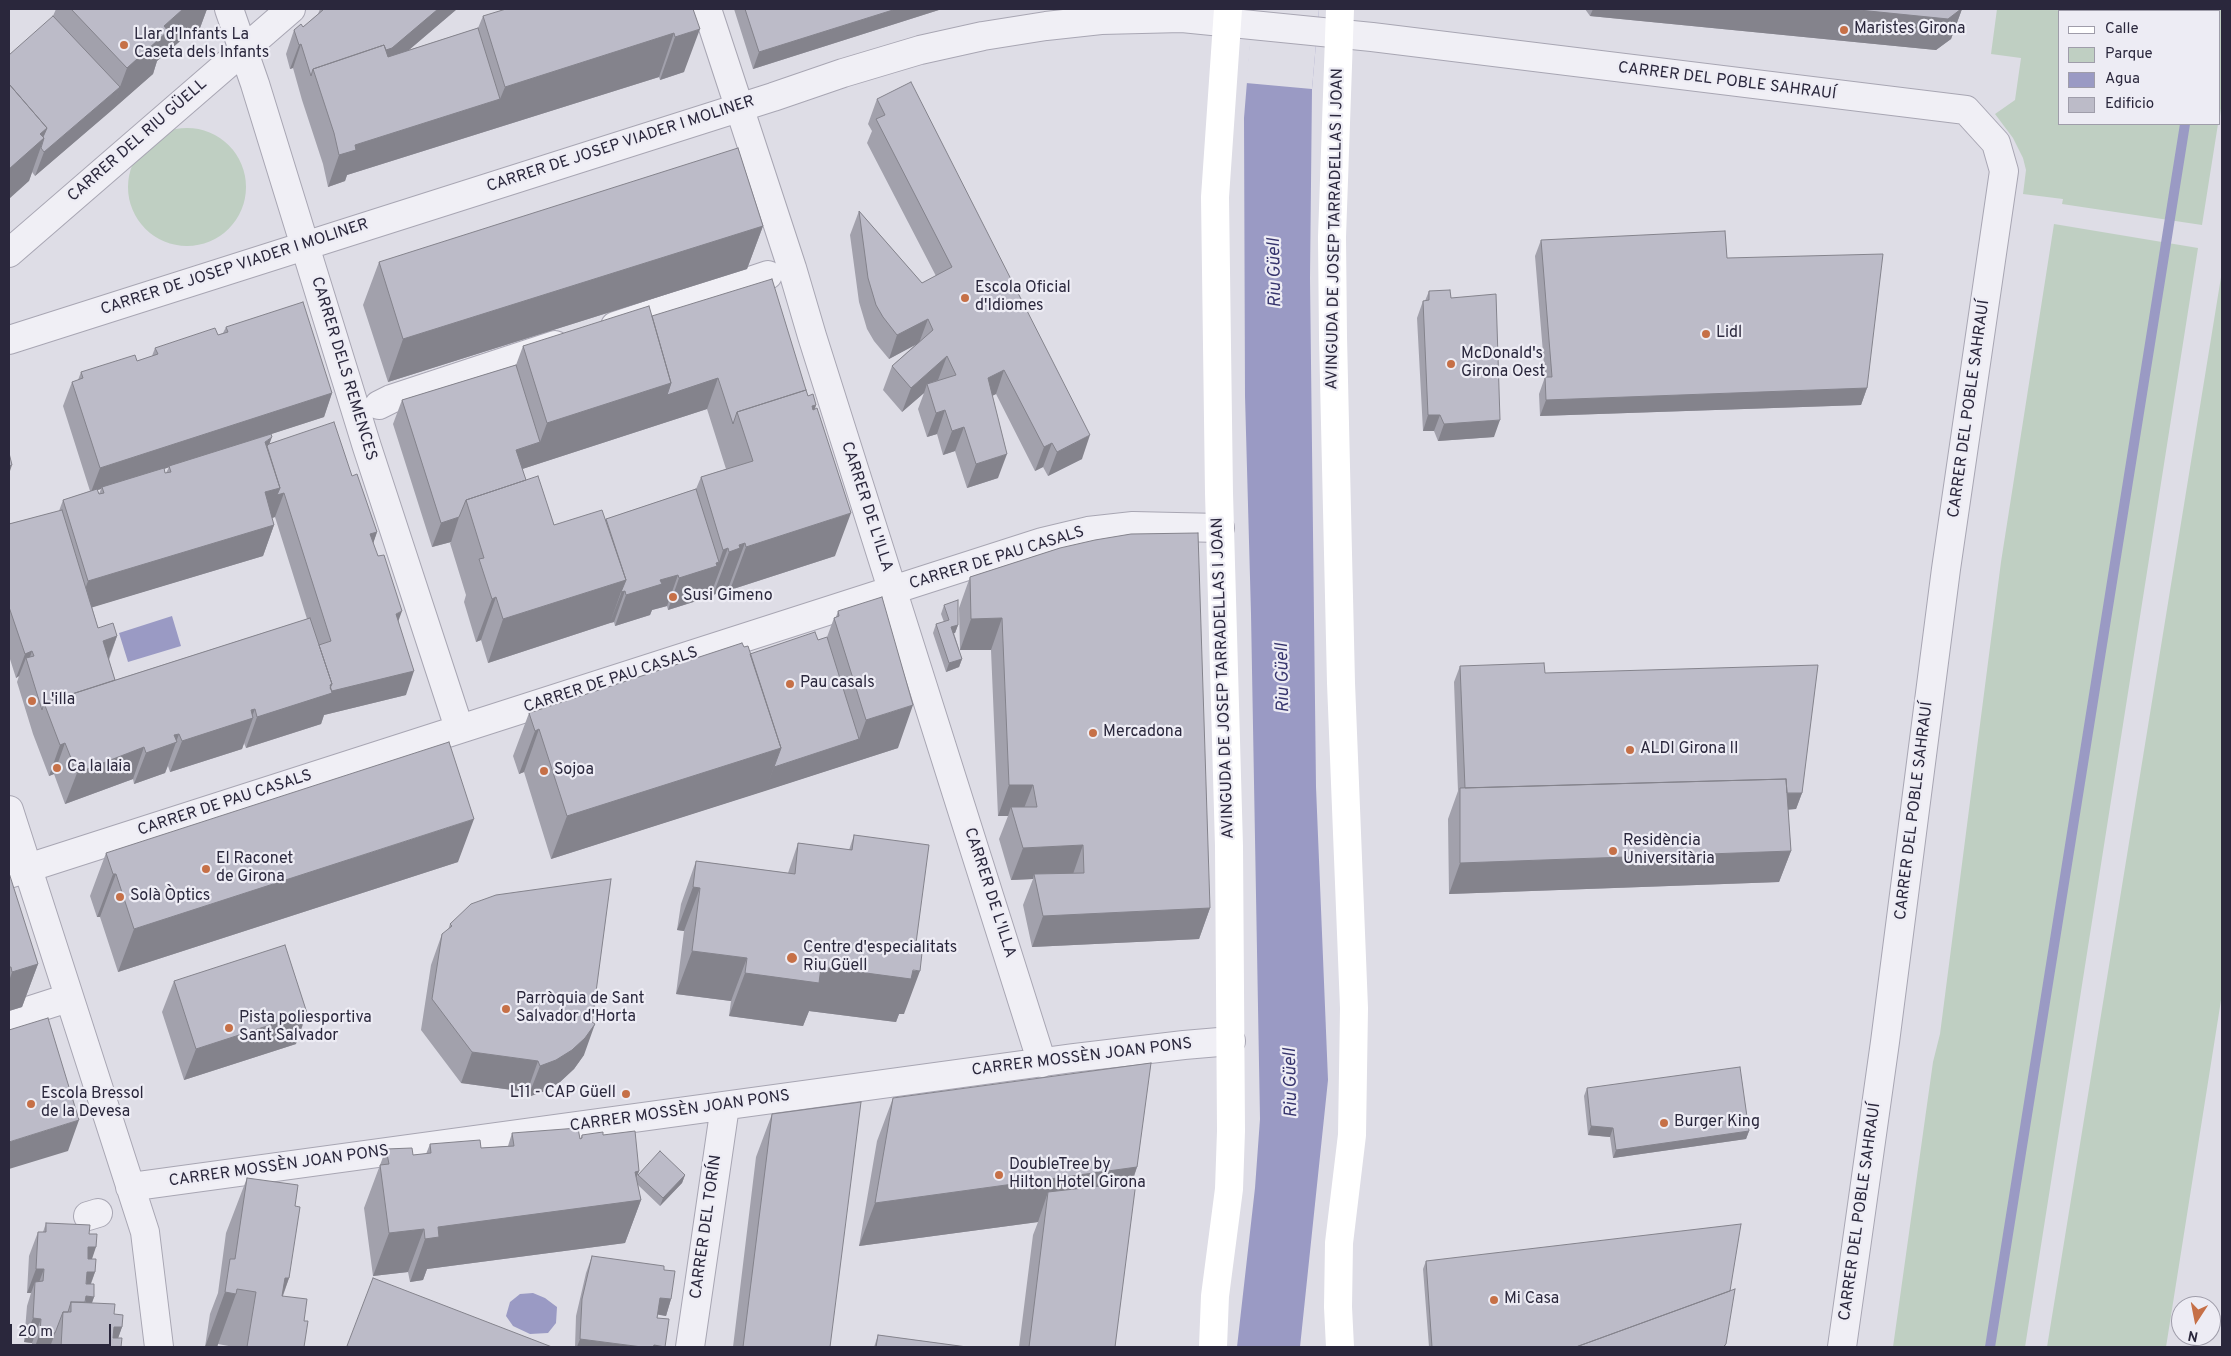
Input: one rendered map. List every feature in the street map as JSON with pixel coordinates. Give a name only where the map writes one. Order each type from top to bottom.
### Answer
[{"type":"street","name":"CARRER DELS REMENCES","points":[[229,9],[459,728]]},
{"type":"street","name":"CARRER DEL RIU GÜELL","points":[[9,254],[291,9]]},
{"type":"street","name":"CARRER DE L'ILLA","points":[[707,9],[894,590],[1042,1063]]},
{"type":"street","name":"CARRER DE JOSEP VIADER I MOLINER","points":[[9,340],[910,53],[983,36],[1101,20],[1233,19],[1333,25]]},
{"type":"street","name":"AVINGUDA DE JOSEP TARRADELLAS I JOAN","points":[[1213,1347],[1215,1296],[1229,1189],[1232,1105],[1230,846],[1220,528],[1215,197],[1233,19]]},
{"type":"street","name":"AVINGUDA DE JOSEP TARRADELLAS I JOAN","points":[[1333,25],[1332,337],[1341,683],[1354,1008],[1352,1135],[1339,1243],[1338,1307],[1340,1347]]},
{"type":"street","name":"CARRER DEL POBLE SAHRAUÍ","points":[[1333,25],[1966,110],[1996,143],[2004,171],[1946,568],[1885,1042],[1842,1347]]},
{"type":"street","points":[[379,405],[391,399],[768,276]]},
{"type":"street","name":"CARRER DE PAU CASALS","points":[[18,871],[1042,542],[1088,531],[1133,526],[1220,528]]},
{"type":"street","points":[[9,810],[18,871],[68,998],[145,1232],[160,1347]]},
{"type":"street","points":[[9,1017],[68,998]]},
{"type":"street","name":"CARRER MOSSÈN JOAN PONS","points":[[130,1187],[1159,1047],[1231,1041]]},
{"type":"street","name":"CARRER DEL TORÍN","points":[[690,1347],[725,1106]]},
{"type":"green space","points":[[1997,9],[2222,9],[2221,108],[2221,10],[2058,10],[2058,125],[2218,125],[2202,225],[2062,204],[2063,199],[2023,194],[2026,170],[2023,158],[2013,138],[1995,114],[2015,100],[2021,58],[1991,54]]},
{"type":"green space","points":[[187,128],[210,133],[229,145],[241,164],[246,187],[241,210],[229,229],[210,241],[187,246],[164,241],[145,229],[133,210],[128,187],[133,164],[145,145],[164,133]]},
{"type":"green space","points":[[2054,224],[2198,248],[2025,1347],[1893,1347],[1933,1062],[1940,1034],[2001,562]]},
{"type":"green space","points":[[2222,271],[2222,994],[2174,1296],[2171,1296],[2171,1315],[2166,1347],[2047,1347]]},
{"type":"water","name":"Riu Güell","points":[[1253,9],[1319,9],[1312,89],[1310,278],[1316,787],[1328,1080],[1300,1347],[1237,1347],[1255,1188],[1260,1119],[1245,396],[1244,118]]},
{"type":"water","points":[[172,616],[181,646],[128,662],[119,633]]},
{"type":"water","points":[[533,1293],[545,1298],[557,1307],[556,1323],[548,1333],[530,1334],[513,1326],[506,1316],[510,1302],[520,1294]]},
{"type":"pier","points":[[1253,9],[1319,9],[1312,89],[1246,83]]},
{"type":"building","points":[[71,9],[183,9],[164,26],[168,31],[127,68]]},
{"type":"building","points":[[322,9],[438,9],[392,48],[386,50],[384,45],[313,69],[311,76],[301,44],[299,45],[294,30],[301,24],[303,27]]},
{"type":"building","points":[[506,9],[693,9],[700,29],[675,37],[674,33],[505,87],[483,16]]},
{"type":"building","points":[[745,9],[896,9],[759,52]]},
{"type":"building","points":[[1849,9],[1961,9],[1948,19]]},
{"type":"building","points":[[53,16],[120,87],[44,152],[41,148],[47,128],[9,84],[9,55]]},
{"type":"building","points":[[478,28],[500,99],[355,145],[356,150],[339,155],[334,133],[313,69],[384,45],[388,57]]},
{"type":"building","name":"Escola Oficial d'Idiomes","points":[[911,82],[1090,435],[1057,452],[1052,443],[1044,447],[1004,370],[988,378],[1007,454],[976,464],[964,427],[952,431],[945,410],[936,413],[927,384],[956,375],[947,356],[911,388],[892,366],[933,330],[928,319],[897,335],[883,317],[876,305],[868,278],[859,211],[922,283],[952,267],[876,119],[885,115],[877,99]]},
{"type":"building","points":[[9,84],[47,128],[40,134],[44,138],[9,169]]},
{"type":"building","points":[[738,148],[763,226],[403,339],[379,262]]},
{"type":"building","name":"Lidl","points":[[1725,231],[1727,258],[1883,254],[1867,388],[1546,400],[1545,377],[1552,377],[1541,240]]},
{"type":"building","points":[[772,279],[806,390],[737,412],[733,424],[718,378],[667,395],[671,383],[652,316]]},
{"type":"building","points":[[1450,290],[1451,298],[1496,294],[1500,420],[1444,424],[1440,415],[1428,415],[1423,301],[1429,300],[1429,291]]},
{"type":"building","points":[[303,302],[332,393],[100,468],[72,382],[83,378],[81,372],[135,355],[137,361],[158,354],[155,348],[215,328],[218,335],[228,332],[226,327]]},
{"type":"building","points":[[649,306],[671,383],[547,423],[523,346]]},
{"type":"building","points":[[516,365],[540,442],[516,450],[526,480],[466,500],[459,517],[441,523],[402,400]]},
{"type":"building","points":[[806,390],[808,396],[813,394],[816,405],[812,406],[813,410],[817,408],[851,513],[746,547],[745,543],[739,545],[740,548],[729,552],[728,548],[723,550],[701,477],[753,461],[737,412]]},
{"type":"building","points":[[334,422],[352,476],[357,474],[377,532],[370,534],[378,556],[384,555],[402,611],[396,614],[414,671],[332,691],[330,688],[332,684],[319,645],[331,641],[284,493],[277,495],[280,488],[267,446]]},
{"type":"building","points":[[271,434],[272,437],[265,442],[280,488],[265,492],[274,525],[88,581],[63,500],[97,489],[99,494],[104,493],[102,487],[164,468],[165,473],[171,472],[169,466]]},
{"type":"building","points":[[9,453],[12,465],[9,466]]},
{"type":"building","points":[[538,476],[554,525],[602,510],[626,580],[503,619],[496,597],[492,599],[479,559],[484,558],[466,500]]},
{"type":"building","points":[[696,489],[719,562],[716,563],[717,566],[679,578],[678,575],[660,580],[662,584],[626,595],[625,591],[621,592],[626,580],[606,519]]},
{"type":"building","points":[[62,510],[98,628],[113,623],[117,636],[103,641],[115,680],[44,703],[42,710],[26,658],[34,656],[32,651],[25,654],[9,607],[9,524]]},
{"type":"building","name":"Mercadona","points":[[1198,533],[1210,908],[1043,916],[1034,874],[1084,873],[1083,845],[1023,848],[1011,807],[1037,807],[1033,785],[1009,785],[1002,618],[971,619],[970,577],[1060,548],[1095,540],[1131,534]]},
{"type":"building","points":[[882,597],[913,705],[866,720],[834,618],[839,616],[838,611]]},
{"type":"building","points":[[958,600],[958,625],[951,627],[962,659],[949,663],[936,624],[949,620],[944,605]]},
{"type":"building","points":[[310,618],[332,684],[330,685],[332,693],[257,717],[255,709],[251,710],[253,718],[182,741],[179,734],[174,735],[177,742],[146,753],[144,747],[77,773],[65,743],[60,745],[44,703]]},
{"type":"building","points":[[815,632],[818,640],[827,637],[859,739],[774,767],[781,748],[750,654]]},
{"type":"building","points":[[742,643],[744,647],[748,646],[781,748],[567,816],[539,729],[535,731],[529,713]]},
{"type":"building","name":"ALDI Girona II","points":[[1544,663],[1545,673],[1818,665],[1802,793],[1787,793],[1786,779],[1465,788],[1460,666]]},
{"type":"building","points":[[449,742],[474,819],[134,929],[116,874],[113,874],[106,853]]},
{"type":"building","points":[[1786,779],[1791,851],[1460,863],[1460,788]]},
{"type":"building","points":[[854,835],[929,845],[916,943],[923,944],[920,971],[913,970],[911,979],[821,967],[819,983],[745,973],[747,958],[692,951],[700,888],[693,887],[696,861],[795,874],[798,843],[852,850]]},
{"type":"building","points":[[10,876],[38,964],[12,972],[11,967],[9,967]]},
{"type":"building","name":"Parròquia de Sant Salvador d'Horta","points":[[611,879],[592,1022],[595,1024],[585,1038],[572,1050],[556,1060],[540,1066],[538,1061],[472,1052],[432,999],[442,934],[452,926],[450,924],[471,904],[496,895]]},
{"type":"building","points":[[285,945],[307,1013],[196,1049],[174,981]]},
{"type":"building","points":[[48,1018],[79,1120],[9,1142],[9,1030]]},
{"type":"building","points":[[1151,1063],[1137,1167],[875,1203],[893,1098]]},
{"type":"building","points":[[1740,1067],[1749,1131],[1616,1150],[1613,1128],[1591,1126],[1587,1088]]},
{"type":"building","points":[[861,1102],[830,1347],[743,1347],[772,1114]]},
{"type":"building","points":[[578,1128],[580,1139],[582,1135],[603,1132],[603,1135],[635,1131],[639,1171],[635,1172],[641,1200],[438,1227],[439,1237],[425,1239],[424,1229],[389,1233],[380,1165],[389,1164],[386,1149],[412,1148],[413,1155],[431,1153],[430,1144],[480,1140],[481,1148],[514,1146],[512,1133]]},
{"type":"building","points":[[660,1151],[685,1175],[663,1198],[638,1175]]},
{"type":"building","points":[[247,1178],[298,1185],[295,1206],[300,1207],[289,1278],[285,1278],[282,1296],[307,1299],[304,1321],[308,1321],[304,1347],[247,1347],[256,1292],[237,1289],[236,1294],[225,1292],[230,1259],[235,1259]]},
{"type":"building","points":[[1136,1182],[1115,1347],[1029,1347],[1048,1192]]},
{"type":"building","points":[[46,1223],[90,1225],[89,1234],[97,1234],[96,1247],[88,1247],[88,1259],[96,1259],[95,1272],[87,1272],[86,1284],[94,1284],[94,1297],[86,1296],[85,1302],[71,1302],[68,1312],[63,1312],[55,1333],[40,1332],[41,1319],[33,1318],[35,1282],[43,1281],[44,1269],[36,1269],[38,1232],[46,1232]]},
{"type":"building","points":[[1741,1224],[1730,1291],[1576,1347],[1432,1347],[1426,1261]]},
{"type":"building","points":[[592,1256],[664,1266],[664,1270],[675,1271],[671,1299],[660,1298],[657,1318],[669,1319],[665,1347],[654,1345],[653,1347],[642,1347],[580,1339],[582,1299]]},
{"type":"building","points":[[373,1278],[552,1347],[347,1346]]},
{"type":"building","points":[[1735,1289],[1726,1344],[1723,1347],[1576,1347]]},
{"type":"building","points":[[71,1302],[115,1304],[114,1314],[123,1315],[122,1327],[114,1327],[113,1338],[122,1338],[121,1347],[61,1347],[63,1312],[71,1312]]},
{"type":"building","points":[[878,1335],[967,1347],[876,1347]]},
{"type":"waterway","points":[[1990,1347],[2185,125]]},
{"type":"place","name":"Maristes Girona","points":[[1844,30]]},
{"type":"place","name":"Llar d'Infants La Caseta dels Infants","points":[[124,45]]},
{"type":"place","name":"Escola Oficial d'Idiomes","points":[[965,298]]},
{"type":"place","name":"Lidl","points":[[1706,334]]},
{"type":"place","name":"McDonald's Girona Oest","points":[[1451,364]]},
{"type":"place","name":"Susi Gimeno","points":[[673,597]]},
{"type":"place","name":"Pau casals","points":[[790,684]]},
{"type":"place","name":"L'illa","points":[[32,701]]},
{"type":"place","name":"Mercadona","points":[[1093,733]]},
{"type":"place","name":"ALDI Girona II","points":[[1630,750]]},
{"type":"place","name":"Ca la Iaia","points":[[57,768]]},
{"type":"place","name":"Sojoa","points":[[544,771]]},
{"type":"place","name":"Residència Universitària","points":[[1613,851]]},
{"type":"place","name":"El Raconet de Girona","points":[[206,869]]},
{"type":"place","name":"Solà Òptics","points":[[120,897]]},
{"type":"place","name":"Centre d'especialitats Riu Güell","points":[[792,958]]},
{"type":"place","name":"Parròquia de Sant Salvador d'Horta","points":[[506,1009]]},
{"type":"place","name":"Pista poliesportiva Sant Salvador","points":[[229,1028]]},
{"type":"place","name":"L11 - CAP Güell","points":[[626,1094]]},
{"type":"place","name":"Escola Bressol de la Devesa","points":[[31,1104]]},
{"type":"place","name":"Burger King","points":[[1664,1123]]},
{"type":"place","name":"DoubleTree by Hilton Hotel Girona","points":[[999,1175]]},
{"type":"place","name":"Mi Casa","points":[[1494,1300]]}]
